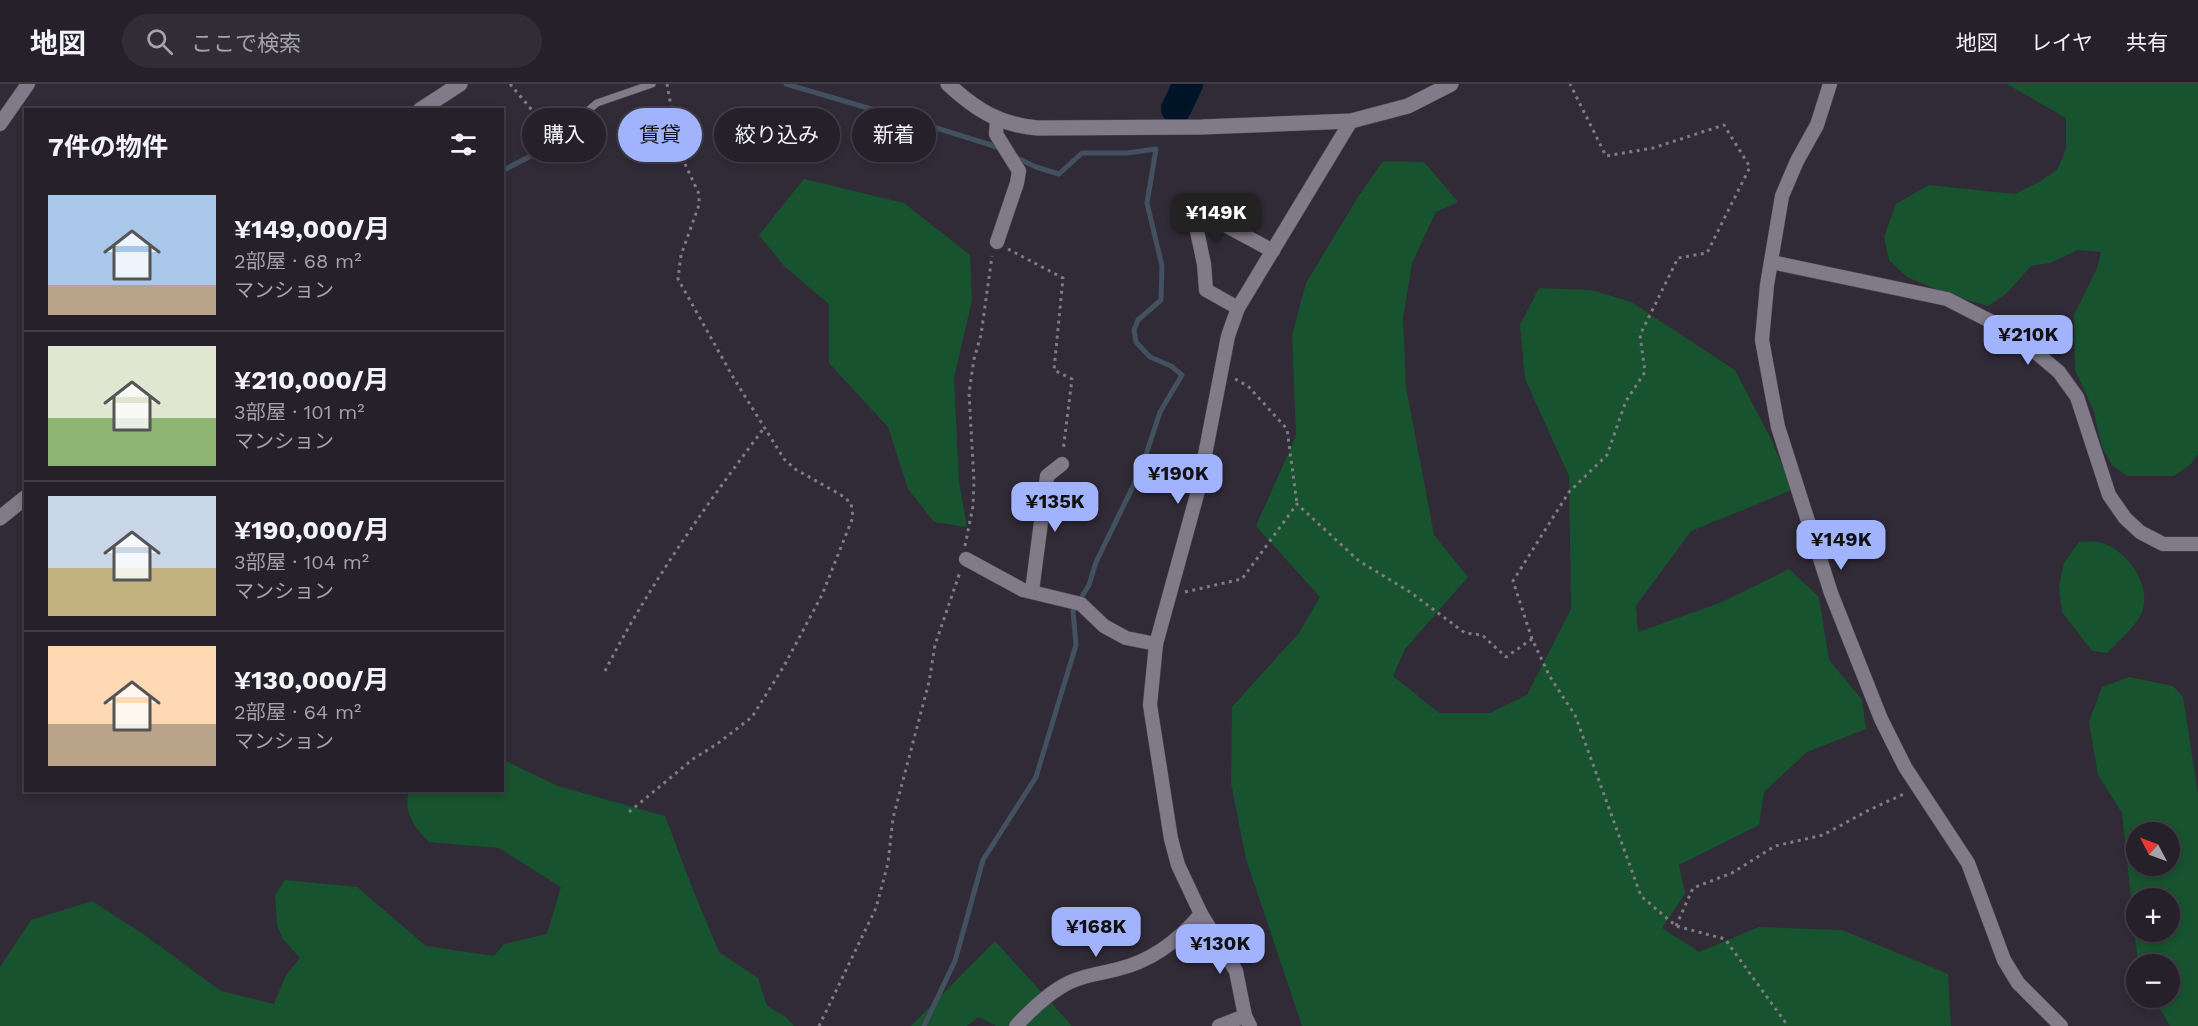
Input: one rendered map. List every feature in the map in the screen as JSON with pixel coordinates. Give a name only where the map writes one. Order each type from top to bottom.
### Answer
[{"type":"street","points":[[0,124],[28,84]]},
{"type":"street","points":[[423,108],[460,84]]},
{"type":"street","points":[[948,84],[965,100],[997,119],[1018,127],[1038,128],[1202,127],[1351,121],[1408,106],[1451,84]]},
{"type":"street","points":[[1830,84],[1817,125],[1797,161],[1782,196],[1771,262],[1762,340],[1778,427],[1835,603],[1881,719],[1905,767],[1968,863],[2004,960],[2018,983],[2061,1026]]},
{"type":"street","points":[[997,119],[996,134],[1019,171],[997,242]]},
{"type":"street","points":[[1219,1026],[1247,1021],[1236,971],[1201,914],[1178,865],[1171,839],[1150,705],[1156,644],[1198,491],[1228,336],[1238,308],[1351,121]]},
{"type":"street","points":[[1238,308],[1206,291],[1204,264],[1193,212],[1221,223],[1273,251]]},
{"type":"street","points":[[1771,262],[1947,299],[1990,321],[2026,344],[2059,372],[2077,397],[2109,495],[2125,518],[2140,532],[2163,544],[2198,544]]},
{"type":"street","points":[[1032,591],[1047,476],[1062,464]]},
{"type":"street","points":[[0,518],[24,499]]},
{"type":"street","points":[[966,560],[1023,590],[1081,604],[1104,626],[1126,639],[1156,644]]},
{"type":"street","points":[[1016,1026],[1031,1009],[1062,986],[1083,977],[1133,965],[1171,945],[1201,914]]},
{"type":"lane","points":[[591,108],[597,103],[652,84]]},
{"type":"path","points":[[510,84],[530,108]]},
{"type":"path","points":[[629,812],[693,759],[752,717],[784,666],[822,595],[853,517],[850,503],[841,495],[784,459],[678,279],[681,255],[699,205],[699,195],[679,151],[667,84]]},
{"type":"path","points":[[1570,84],[1606,156],[1653,148],[1724,125],[1750,167],[1707,253],[1678,258],[1640,335],[1645,372],[1626,401],[1607,455],[1569,492],[1513,581],[1532,639],[1550,677],[1575,716],[1641,896],[1676,926],[1725,939],[1788,1026]]},
{"type":"path","points":[[819,1026],[876,908],[888,863],[893,818],[929,682],[935,645],[957,578],[966,560],[965,547],[973,506],[974,481],[969,393],[974,359],[981,335],[987,284],[997,242],[1063,278],[1054,370],[1072,379],[1062,464]]},
{"type":"path","points":[[1221,371],[1248,386],[1287,429],[1297,504],[1359,561],[1410,592],[1465,633],[1482,636],[1506,657],[1532,639]]},
{"type":"path","points":[[605,671],[629,625],[711,499],[764,428]]},
{"type":"path","points":[[1169,596],[1242,579],[1297,504]]},
{"type":"path","points":[[1676,926],[1693,888],[1732,873],[1774,846],[1823,836],[1869,810],[1919,787]]},
{"type":"green space","points":[[2007,84],[2198,84],[2198,454],[2191,464],[2174,476],[2127,476],[2112,465],[2102,447],[2093,409],[2075,370],[2074,315],[2097,268],[2101,252],[2078,250],[2050,263],[2031,266],[2006,294],[1988,306],[1950,295],[1907,277],[1889,260],[1884,237],[1896,204],[1929,185],[2015,194],[2057,170],[2066,149],[2066,118]]},
{"type":"green space","points":[[1383,161],[1424,162],[1458,202],[1436,212],[1412,263],[1403,318],[1406,387],[1434,535],[1468,577],[1405,649],[1393,676],[1439,713],[1490,713],[1527,695],[1571,609],[1569,476],[1525,379],[1520,325],[1539,288],[1592,290],[1631,302],[1735,370],[1772,441],[1792,490],[1691,531],[1636,606],[1638,632],[1722,602],[1789,569],[1819,597],[1829,660],[1862,700],[1866,729],[1807,752],[1764,792],[1759,825],[1679,865],[1685,894],[1662,928],[1699,952],[1759,927],[1842,930],[1948,974],[1951,1026],[1302,1026],[1246,859],[1231,783],[1232,707],[1299,633],[1320,597],[1256,526],[1296,436],[1292,335],[1306,283],[1358,197]]},
{"type":"green space","points":[[804,179],[904,203],[970,255],[972,300],[954,378],[959,481],[967,527],[934,522],[908,489],[888,427],[829,363],[829,304],[785,267],[759,235]]},
{"type":"green space","points":[[2079,542],[2098,542],[2118,551],[2134,568],[2143,588],[2144,599],[2141,615],[2107,653],[2092,651],[2062,612],[2059,586],[2064,563]]},
{"type":"green space","points":[[2129,677],[2173,686],[2183,697],[2198,794],[2198,1026],[2170,1026],[2160,1008],[2180,1008],[2180,954],[2137,954],[2136,942],[2180,942],[2180,888],[2130,888],[2129,876],[2180,876],[2180,822],[2126,822],[2126,851],[2122,813],[2098,775],[2089,722],[2102,687]]},
{"type":"green space","points":[[504,760],[558,786],[665,816],[719,952],[758,978],[767,1006],[786,1017],[794,1026],[0,1026],[0,967],[31,920],[92,901],[143,934],[221,991],[274,1004],[286,975],[300,958],[283,939],[277,925],[275,895],[285,880],[357,887],[426,946],[494,956],[504,944],[547,934],[561,887],[499,848],[429,842],[411,819],[407,806],[409,792],[504,792]]},
{"type":"green space","points":[[995,941],[1072,1026],[996,1026],[979,1017],[967,1026],[911,1026]]},
{"type":"waterway","points":[[786,84],[933,127],[1002,150]]},
{"type":"waterway","points":[[1176,109],[1188,84]]},
{"type":"waterway","points":[[924,1026],[955,961],[983,860],[1036,777],[1076,645],[1073,611],[1089,585],[1096,562],[1141,470],[1160,412],[1182,375],[1171,366],[1150,357],[1136,342],[1134,330],[1138,320],[1161,300],[1162,266],[1147,203],[1156,149],[1127,153],[1082,153],[1059,174],[1036,167],[1013,156]]},
{"type":"waterway","points":[[504,170],[522,161]]}]
